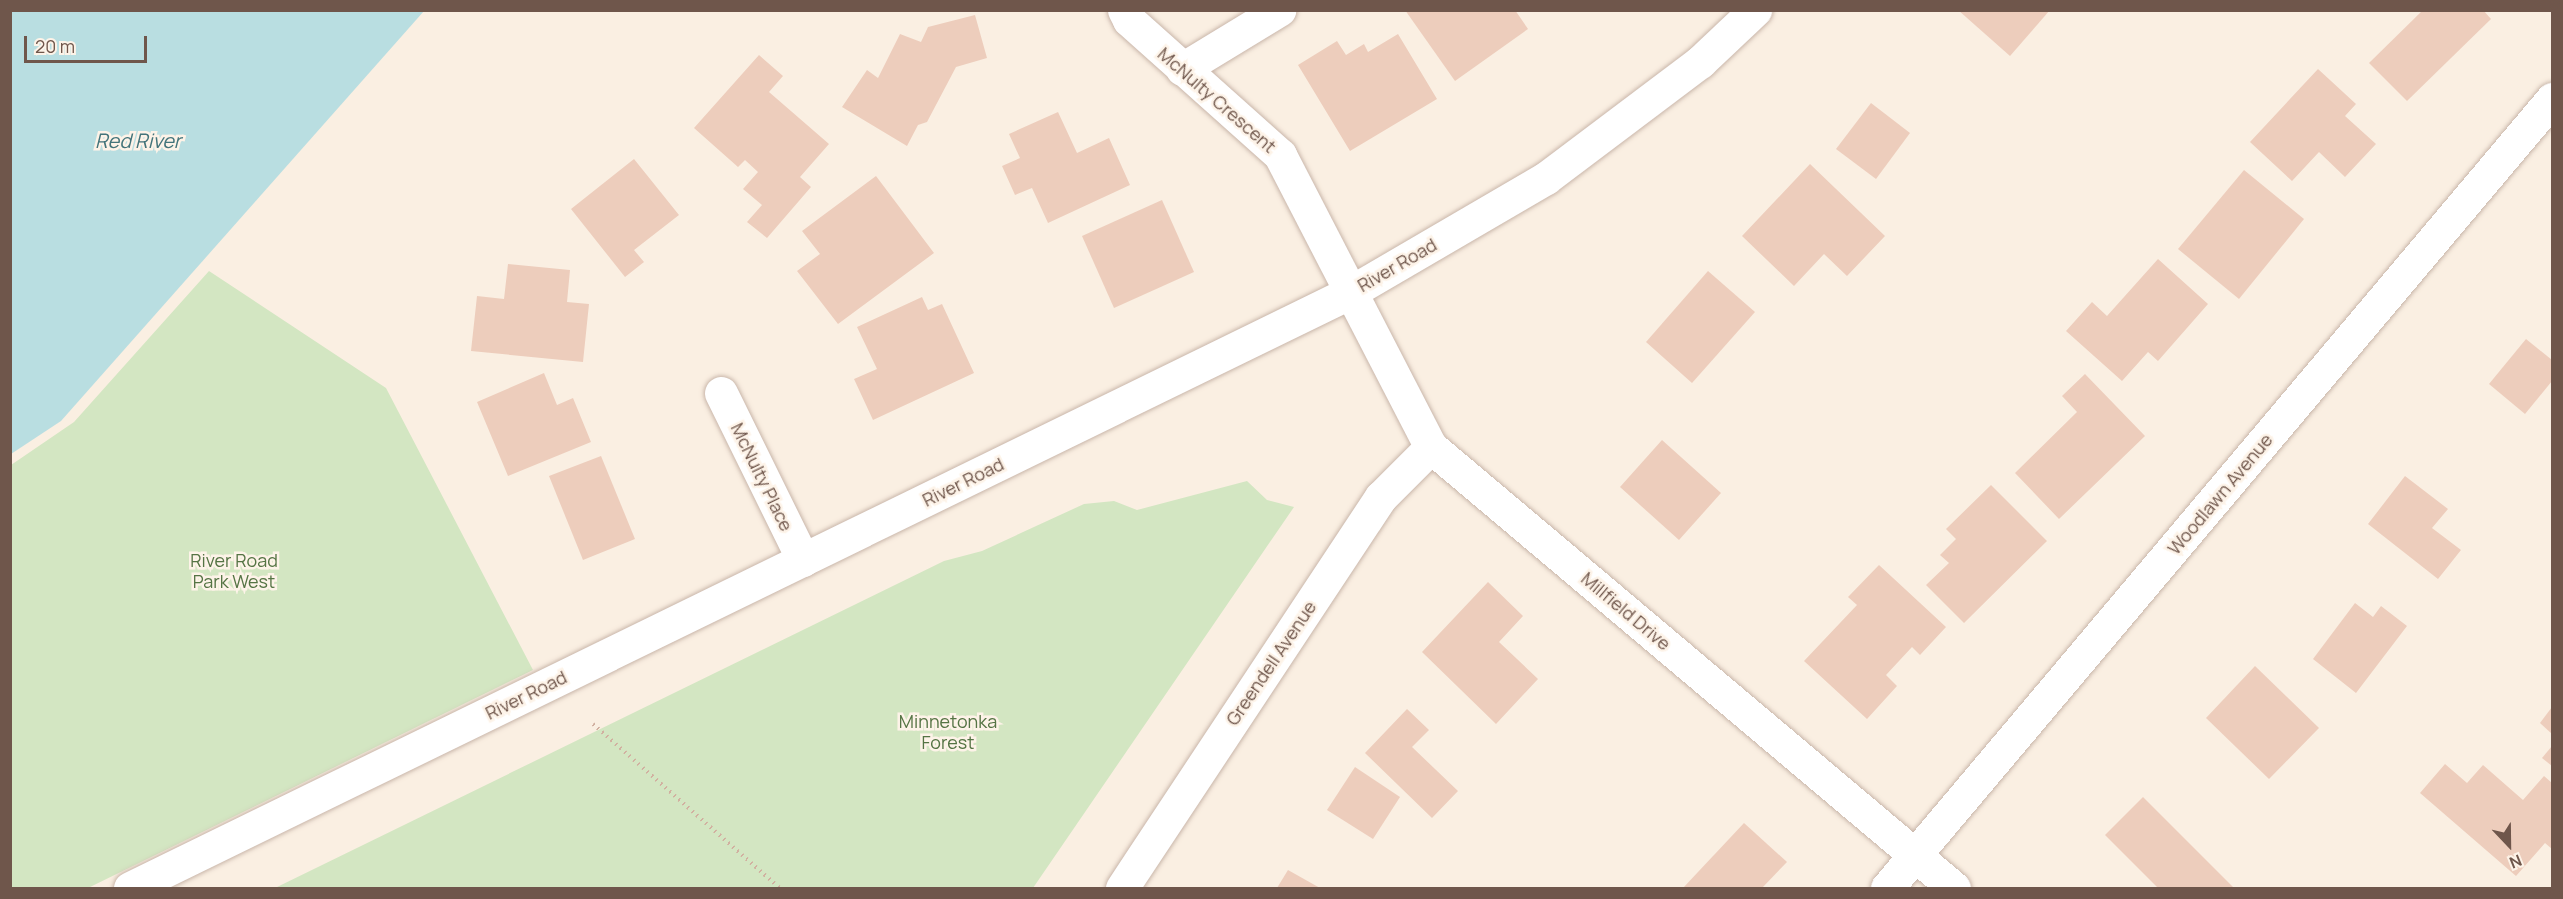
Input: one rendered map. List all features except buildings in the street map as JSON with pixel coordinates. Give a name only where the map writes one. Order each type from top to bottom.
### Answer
[{"type":"street","name":"McNulty Crescent","points":[[1124,10],[1129,20],[1280,155],[1349,293]]},
{"type":"street","points":[[1182,69],[1279,10]]},
{"type":"street","name":"River Road","points":[[130,888],[1349,293],[1546,178],[1700,62],[1755,10]]},
{"type":"street","name":"Woodlawn Avenue","points":[[1887,888],[2553,99]]},
{"type":"street","name":"Millfield Drive","points":[[1349,293],[1431,447],[1954,888]]},
{"type":"street","name":"McNulty Place","points":[[721,393],[803,560]]},
{"type":"street","name":"Greendell Avenue","points":[[1122,888],[1381,497],[1431,447]]},
{"type":"path","points":[[593,724],[780,888]]},
{"type":"green space","name":"River Road Park West","points":[[209,271],[386,388],[533,670],[88,888],[11,888],[11,465],[74,422]]},
{"type":"green space","name":"Minnetonka Forest","points":[[1247,481],[1267,500],[1294,507],[1033,888],[275,888],[944,561],[982,551],[1084,504],[1114,501],[1137,510]]},
{"type":"water","name":"Red River","points":[[11,10],[424,11],[61,421],[11,454]]}]
